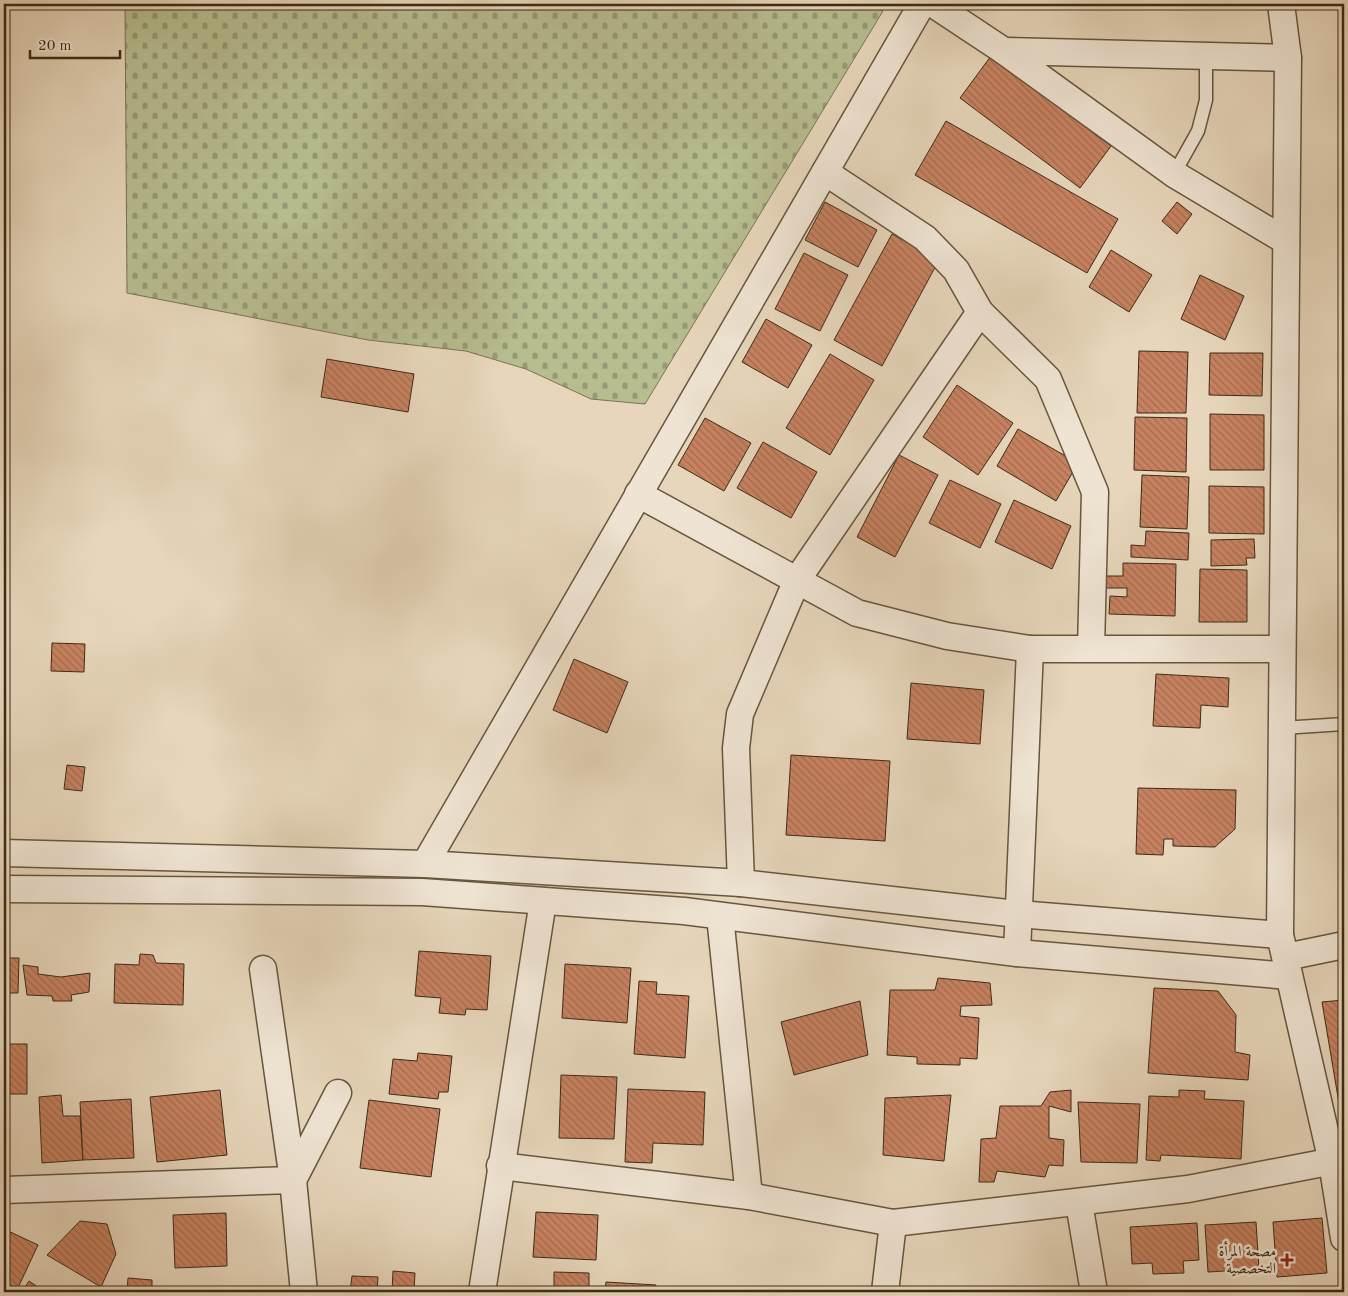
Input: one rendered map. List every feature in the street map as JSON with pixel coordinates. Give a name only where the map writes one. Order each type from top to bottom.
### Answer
[{"type":"street","points":[[425,864],[922,4]]},
{"type":"street","points":[[933,4],[1004,52],[1174,174],[1286,241]]},
{"type":"street","points":[[1281,4],[1288,58],[1282,649],[1285,956],[1338,1161],[1344,1238]]},
{"type":"street","points":[[1004,52],[1288,58]]},
{"type":"street","points":[[825,172],[925,238],[956,270],[980,312],[1048,378],[1095,492],[1091,648]]},
{"type":"street","points":[[741,883],[736,748],[740,714],[797,580],[980,312]]},
{"type":"street","points":[[638,494],[857,613],[948,636],[1030,649],[1282,649]]},
{"type":"street","points":[[1017,953],[1030,649]]},
{"type":"street","points":[[4,854],[425,864],[741,883],[1018,914],[1285,956]]},
{"type":"street","points":[[4,889],[422,892],[684,911],[1017,953],[1285,956],[1344,945]]},
{"type":"street","points":[[482,1292],[500,1166],[543,900]]},
{"type":"street","points":[[720,916],[749,1196]]},
{"type":"street","points":[[263,969],[294,1180],[304,1292]]},
{"type":"street","points":[[294,1180],[338,1093]]},
{"type":"street","points":[[500,1166],[749,1196],[893,1224],[1188,1189],[1338,1161]]},
{"type":"street","points":[[4,1190],[294,1180]]},
{"type":"street","points":[[1079,1203],[1094,1292]]},
{"type":"street","points":[[885,1292],[893,1224]]},
{"type":"lane","points":[[1174,174],[1198,131],[1206,100],[1206,56]]},
{"type":"lane","points":[[1282,728],[1344,724]]},
{"type":"green space","points":[[125,4],[868,4],[883,11],[645,404],[591,399],[526,369],[466,351],[368,340],[127,293]]},
{"type":"building","points":[[991,56],[1111,146],[1080,188],[960,98]]},
{"type":"building","points":[[946,121],[1118,219],[1087,273],[915,175]]},
{"type":"building","points":[[825,202],[877,230],[858,267],[805,240]]},
{"type":"building","points":[[1177,202],[1192,214],[1177,234],[1162,221]]},
{"type":"building","points":[[892,234],[939,260],[882,366],[834,340]]},
{"type":"building","points":[[1111,250],[1152,275],[1129,312],[1089,287]]},
{"type":"building","points":[[804,253],[848,275],[820,331],[775,309]]},
{"type":"building","points":[[1200,275],[1244,296],[1225,340],[1181,319]]},
{"type":"building","points":[[766,319],[812,345],[788,388],[742,362]]},
{"type":"building","points":[[1139,351],[1188,352],[1186,413],[1137,413]]},
{"type":"building","points":[[1210,353],[1263,353],[1262,396],[1209,395]]},
{"type":"building","points":[[830,354],[874,380],[830,455],[786,428]]},
{"type":"building","points":[[327,359],[414,374],[408,412],[321,397]]},
{"type":"building","points":[[957,385],[1013,423],[978,475],[923,437]]},
{"type":"building","points":[[1210,414],[1264,415],[1264,470],[1210,470]]},
{"type":"building","points":[[1135,417],[1187,418],[1186,472],[1134,470]]},
{"type":"building","points":[[705,418],[751,443],[724,491],[678,465]]},
{"type":"building","points":[[1018,429],[1078,463],[1056,501],[997,466]]},
{"type":"building","points":[[763,442],[817,472],[791,518],[737,488]]},
{"type":"building","points":[[899,455],[938,475],[895,557],[857,537]]},
{"type":"building","points":[[1142,475],[1189,477],[1187,529],[1140,527]]},
{"type":"building","points":[[950,480],[1001,504],[980,548],[929,523]]},
{"type":"building","points":[[1209,486],[1264,487],[1264,534],[1209,533]]},
{"type":"building","points":[[1014,500],[1071,526],[1052,569],[995,542]]},
{"type":"building","points":[[1146,531],[1189,533],[1188,560],[1131,557],[1131,545],[1145,546]]},
{"type":"building","points":[[1254,539],[1255,558],[1246,558],[1247,565],[1211,566],[1211,540]]},
{"type":"building","points":[[1123,563],[1176,564],[1175,616],[1109,614],[1110,596],[1127,597],[1127,588],[1106,588],[1106,576],[1123,576]]},
{"type":"building","points":[[1200,569],[1247,570],[1247,622],[1199,622]]},
{"type":"building","points":[[52,643],[85,644],[84,672],[51,671]]},
{"type":"building","points":[[574,659],[628,682],[607,733],[553,710]]},
{"type":"building","points":[[1156,674],[1229,678],[1228,707],[1201,705],[1200,728],[1153,726]]},
{"type":"building","points":[[911,683],[984,690],[980,744],[907,739]]},
{"type":"building","points":[[791,755],[890,761],[885,841],[786,835]]},
{"type":"building","points":[[67,765],[85,767],[82,791],[64,789]]},
{"type":"building","points":[[1138,788],[1236,790],[1235,829],[1215,847],[1173,846],[1173,839],[1164,839],[1163,855],[1136,854]]},
{"type":"building","points":[[419,951],[491,956],[487,1010],[466,1009],[465,1015],[439,1013],[441,998],[415,996]]},
{"type":"building","points":[[140,954],[153,955],[156,963],[184,964],[183,1005],[114,1003],[115,964],[139,965]]},
{"type":"building","points":[[4,958],[19,958],[18,993],[4,993]]},
{"type":"building","points":[[565,964],[631,968],[627,1023],[562,1018]]},
{"type":"building","points":[[23,965],[38,967],[38,974],[61,977],[90,973],[89,992],[71,995],[72,1001],[53,1001],[52,996],[27,995]]},
{"type":"building","points":[[938,978],[990,983],[992,1005],[961,1006],[960,1016],[979,1018],[977,1059],[960,1058],[960,1065],[917,1064],[917,1057],[887,1055],[890,990],[935,990]]},
{"type":"building","points":[[639,981],[657,982],[656,994],[689,996],[685,1058],[634,1054]]},
{"type":"building","points":[[1154,988],[1218,991],[1236,1015],[1235,1052],[1250,1055],[1248,1080],[1148,1073]]},
{"type":"building","points":[[1344,1000],[1344,1127],[1343,1127],[1322,1002]]},
{"type":"building","points":[[860,1001],[868,1055],[794,1075],[781,1022]]},
{"type":"building","points":[[4,1044],[27,1044],[27,1094],[4,1094]]},
{"type":"building","points":[[418,1053],[452,1056],[448,1092],[439,1092],[438,1099],[389,1094],[393,1059],[417,1061]]},
{"type":"building","points":[[561,1075],[617,1077],[614,1139],[559,1138]]},
{"type":"building","points":[[628,1089],[705,1092],[703,1145],[653,1143],[652,1163],[625,1162]]},
{"type":"building","points":[[220,1090],[227,1155],[157,1162],[150,1097]]},
{"type":"building","points":[[1071,1090],[1071,1112],[1049,1106],[1049,1138],[1064,1140],[1063,1166],[1049,1165],[1045,1177],[997,1171],[994,1182],[979,1182],[981,1139],[996,1138],[1000,1106],[1041,1106],[1050,1092]]},
{"type":"building","points":[[1179,1090],[1205,1091],[1204,1099],[1244,1101],[1241,1159],[1161,1155],[1160,1161],[1146,1160],[1149,1096],[1179,1097]]},
{"type":"building","points":[[61,1095],[63,1116],[80,1116],[83,1160],[42,1163],[39,1097]]},
{"type":"building","points":[[951,1095],[944,1161],[883,1155],[885,1098]]},
{"type":"building","points":[[131,1099],[134,1158],[83,1160],[80,1102]]},
{"type":"building","points":[[369,1100],[440,1109],[431,1177],[360,1168]]},
{"type":"building","points":[[1078,1102],[1140,1104],[1137,1163],[1081,1162]]},
{"type":"building","points":[[536,1212],[598,1215],[596,1260],[533,1257]]},
{"type":"building","points":[[226,1213],[227,1266],[175,1268],[173,1215]]},
{"type":"building","points":[[1322,1218],[1327,1273],[1277,1277],[1273,1222]]},
{"type":"building","points":[[80,1221],[107,1224],[116,1254],[101,1287],[47,1255]]},
{"type":"building","points":[[1256,1222],[1259,1269],[1208,1272],[1205,1225]]},
{"type":"building","points":[[1197,1223],[1199,1260],[1183,1261],[1184,1273],[1153,1274],[1152,1263],[1132,1264],[1130,1227]]},
{"type":"building","points":[[4,1229],[38,1245],[16,1292],[4,1292]]},
{"type":"building","points":[[393,1271],[415,1273],[414,1292],[392,1292]]},
{"type":"building","points":[[554,1272],[589,1273],[589,1292],[554,1292]]},
{"type":"building","points":[[352,1276],[378,1277],[377,1292],[350,1292]]},
{"type":"building","points":[[128,1278],[152,1280],[152,1292],[127,1292]]},
{"type":"building","points":[[29,1281],[45,1292],[22,1292]]},
{"type":"building","points":[[606,1282],[656,1285],[655,1291],[675,1292],[605,1292]]},
{"type":"place","name":"مصحة المرأة التخصصية","points":[[1287,1260]]}]
